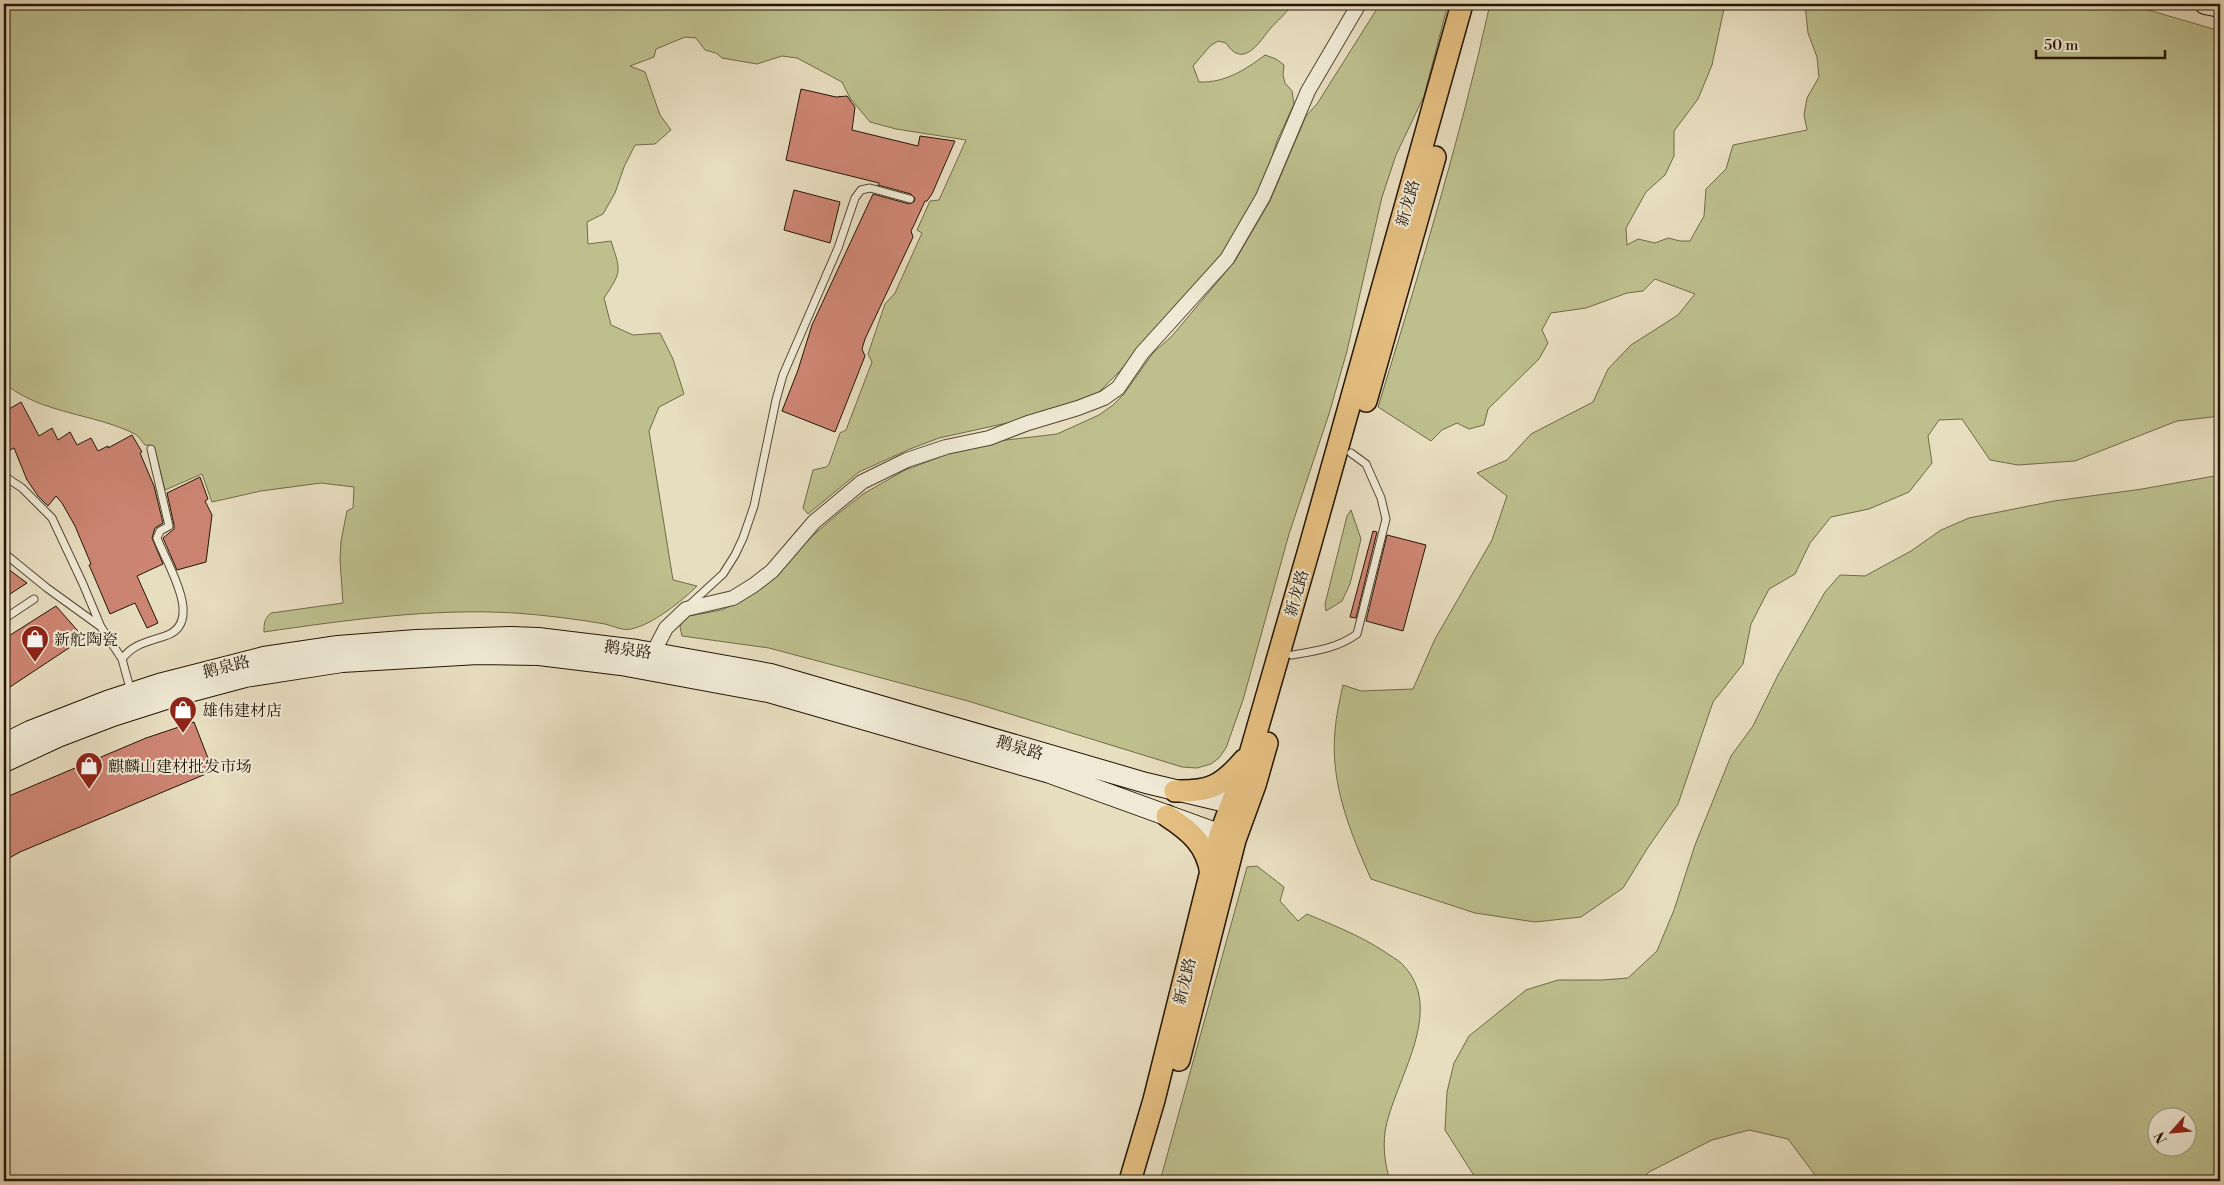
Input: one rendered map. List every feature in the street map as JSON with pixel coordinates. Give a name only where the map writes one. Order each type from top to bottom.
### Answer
[{"type":"main road","name":"新龙路","points":[[1240,805],[1250,754],[1418,167],[1462,4]]},
{"type":"main road","name":"新龙路","points":[[1130,1181],[1154,1100],[1210,874],[1228,838],[1292,655],[1424,204],[1474,4]]},
{"type":"main road","points":[[2204,4],[2220,7]]},
{"type":"main road","name":"鹅泉路","points":[[4,744],[30,731],[131,693],[264,657],[373,643],[512,637],[595,644],[771,674],[1175,791],[1240,805]]},
{"type":"main road","name":"鹅泉路","points":[[4,762],[58,737],[113,716],[185,693],[245,677],[350,662],[478,654],[539,655],[621,665],[768,692],[1050,774],[1144,806],[1228,838]]},
{"type":"main road","points":[[1175,791],[1200,791],[1211,788],[1232,774],[1250,754]]},
{"type":"main road","points":[[1167,816],[1196,837],[1209,862],[1210,874]]},
{"type":"main road","name":"新龙路","points":[[1144,1181],[1167,1110],[1228,838]]},
{"type":"street","points":[[653,653],[666,628],[686,609],[733,598],[754,585],[772,571],[814,522],[845,494],[884,471],[907,460],[938,449],[989,438],[1028,423],[1078,408],[1104,398],[1118,388],[1142,353],[1227,259],[1263,196],[1308,90],[1359,4]]},
{"type":"lane","points":[[686,609],[723,574],[743,538],[754,506],[783,375],[838,248],[856,198],[861,190],[870,188],[910,199]]},
{"type":"lane","points":[[122,659],[131,648],[173,632],[182,621],[184,614],[177,585],[157,538],[160,531],[169,526],[151,449]]},
{"type":"lane","points":[[1292,655],[1333,647],[1346,642],[1357,634],[1386,519],[1380,498],[1366,464],[1351,453]]},
{"type":"lane","points":[[4,476],[22,488],[52,518],[101,627],[122,659],[131,693]]},
{"type":"lane","points":[[4,553],[47,588],[101,627]]},
{"type":"lane","points":[[4,620],[34,599]]},
{"type":"green space","points":[[4,4],[1292,4],[1249,52],[1238,54],[1226,43],[1218,41],[1210,46],[1193,66],[1199,82],[1208,82],[1226,78],[1250,66],[1265,55],[1276,59],[1284,65],[1283,75],[1285,83],[1292,91],[1294,104],[1277,141],[1256,196],[1227,249],[1118,373],[1097,394],[1016,421],[939,438],[910,449],[859,472],[808,514],[803,508],[813,470],[826,467],[829,464],[840,433],[846,430],[872,362],[868,354],[885,304],[895,293],[922,233],[917,230],[930,201],[939,200],[966,140],[896,129],[870,122],[850,98],[842,82],[797,58],[782,56],[757,64],[722,58],[716,53],[705,50],[696,38],[685,37],[656,49],[654,57],[630,66],[645,72],[660,115],[671,130],[655,144],[635,145],[624,167],[615,193],[603,214],[587,222],[588,244],[611,241],[617,259],[617,276],[604,298],[611,325],[633,335],[660,333],[673,359],[684,394],[659,407],[649,431],[673,580],[697,586],[657,618],[639,627],[628,629],[560,617],[515,613],[452,612],[389,616],[264,632],[265,622],[271,613],[343,603],[340,560],[341,541],[347,511],[353,508],[354,487],[321,483],[261,491],[212,502],[202,474],[165,490],[153,446],[145,445],[136,435],[119,427],[34,401],[4,383]]},
{"type":"green space","points":[[1380,4],[1448,4],[1424,96],[1396,155],[1382,197],[1347,351],[1329,414],[1289,534],[1243,700],[1226,748],[1219,758],[1211,764],[1197,768],[1182,767],[968,701],[769,648],[682,636],[680,627],[684,617],[721,610],[738,603],[756,592],[771,579],[801,546],[839,513],[863,494],[905,470],[959,450],[990,442],[1057,434],[1099,415],[1113,405],[1124,394],[1153,353],[1172,336],[1235,261],[1270,201],[1306,116],[1317,104]]},
{"type":"green space","points":[[1490,4],[1725,4],[1712,65],[1698,99],[1674,131],[1674,156],[1665,175],[1646,192],[1626,228],[1627,245],[1638,239],[1655,243],[1668,238],[1690,241],[1704,216],[1706,189],[1726,169],[1733,145],[1807,130],[1804,115],[1807,98],[1819,77],[1817,57],[1808,33],[1805,4],[2128,4],[2220,31],[2220,414],[2212,417],[2177,421],[2075,461],[2018,465],[1990,460],[1962,419],[1939,420],[1928,436],[1932,463],[1909,492],[1869,509],[1831,517],[1810,543],[1795,574],[1769,589],[1751,624],[1743,664],[1713,702],[1678,804],[1623,888],[1581,917],[1535,922],[1475,913],[1371,879],[1343,807],[1334,750],[1336,719],[1343,685],[1361,691],[1413,689],[1435,639],[1492,540],[1507,496],[1477,473],[1507,460],[1531,434],[1593,402],[1608,369],[1631,345],[1678,315],[1695,294],[1655,279],[1643,291],[1627,293],[1586,308],[1551,313],[1542,330],[1548,343],[1539,359],[1488,409],[1484,425],[1469,429],[1457,423],[1442,430],[1431,441],[1378,407],[1424,256],[1466,106]]},
{"type":"green space","points":[[2220,475],[2220,1181],[1816,1181],[1815,1175],[1788,1139],[1749,1130],[1712,1140],[1649,1172],[1640,1181],[1480,1181],[1473,1174],[1445,1130],[1447,1092],[1454,1063],[1469,1036],[1526,990],[1558,980],[1628,978],[1657,951],[1674,910],[1695,845],[1731,756],[1753,726],[1778,675],[1825,592],[1840,575],[1865,576],[1911,551],[1941,530],[1969,518],[2054,501],[2142,489]]},
{"type":"green space","points":[[1351,510],[1361,539],[1350,584],[1342,601],[1326,611],[1325,604],[1347,516]]},
{"type":"green space","points":[[1257,866],[1284,887],[1280,901],[1298,921],[1307,914],[1347,931],[1401,963],[1414,981],[1420,1002],[1419,1023],[1414,1046],[1390,1112],[1385,1132],[1385,1157],[1390,1181],[1160,1181],[1247,867]]},
{"type":"building","points":[[801,89],[836,97],[847,96],[855,107],[852,130],[918,146],[920,136],[955,141],[932,194],[925,201],[911,231],[913,237],[865,339],[862,349],[865,356],[835,432],[782,411],[798,370],[812,325],[873,194],[909,204],[914,202],[915,198],[911,194],[878,185],[879,183],[786,160]]},
{"type":"building","points":[[794,190],[840,202],[830,243],[784,230]]},
{"type":"building","points":[[21,402],[39,436],[52,428],[58,440],[70,432],[77,445],[91,438],[98,451],[108,446],[108,448],[132,435],[142,452],[140,453],[154,486],[163,523],[155,528],[152,538],[163,564],[137,576],[158,623],[147,628],[135,603],[110,614],[75,526],[62,503],[56,496],[48,506],[27,480],[14,448],[4,453],[4,412]]},
{"type":"building","points":[[200,477],[208,499],[205,501],[212,515],[206,562],[177,570],[163,538],[174,529],[167,493]]},
{"type":"building","points":[[1373,531],[1377,532],[1356,618],[1350,617]]},
{"type":"building","points":[[1387,535],[1426,545],[1403,631],[1366,621]]},
{"type":"building","points":[[4,566],[27,583],[4,598]]},
{"type":"building","points":[[56,606],[84,638],[4,691],[4,639]]},
{"type":"building","name":"麒麟山建材批发市场","points":[[194,722],[213,771],[20,852],[4,861],[4,798],[146,738]]},
{"type":"place","name":"新舵陶瓷","points":[[35,663]]},
{"type":"place","name":"雄伟建材店","points":[[183,734]]},
{"type":"place","name":"麒麟山建材批发市场","points":[[89,790]]}]
